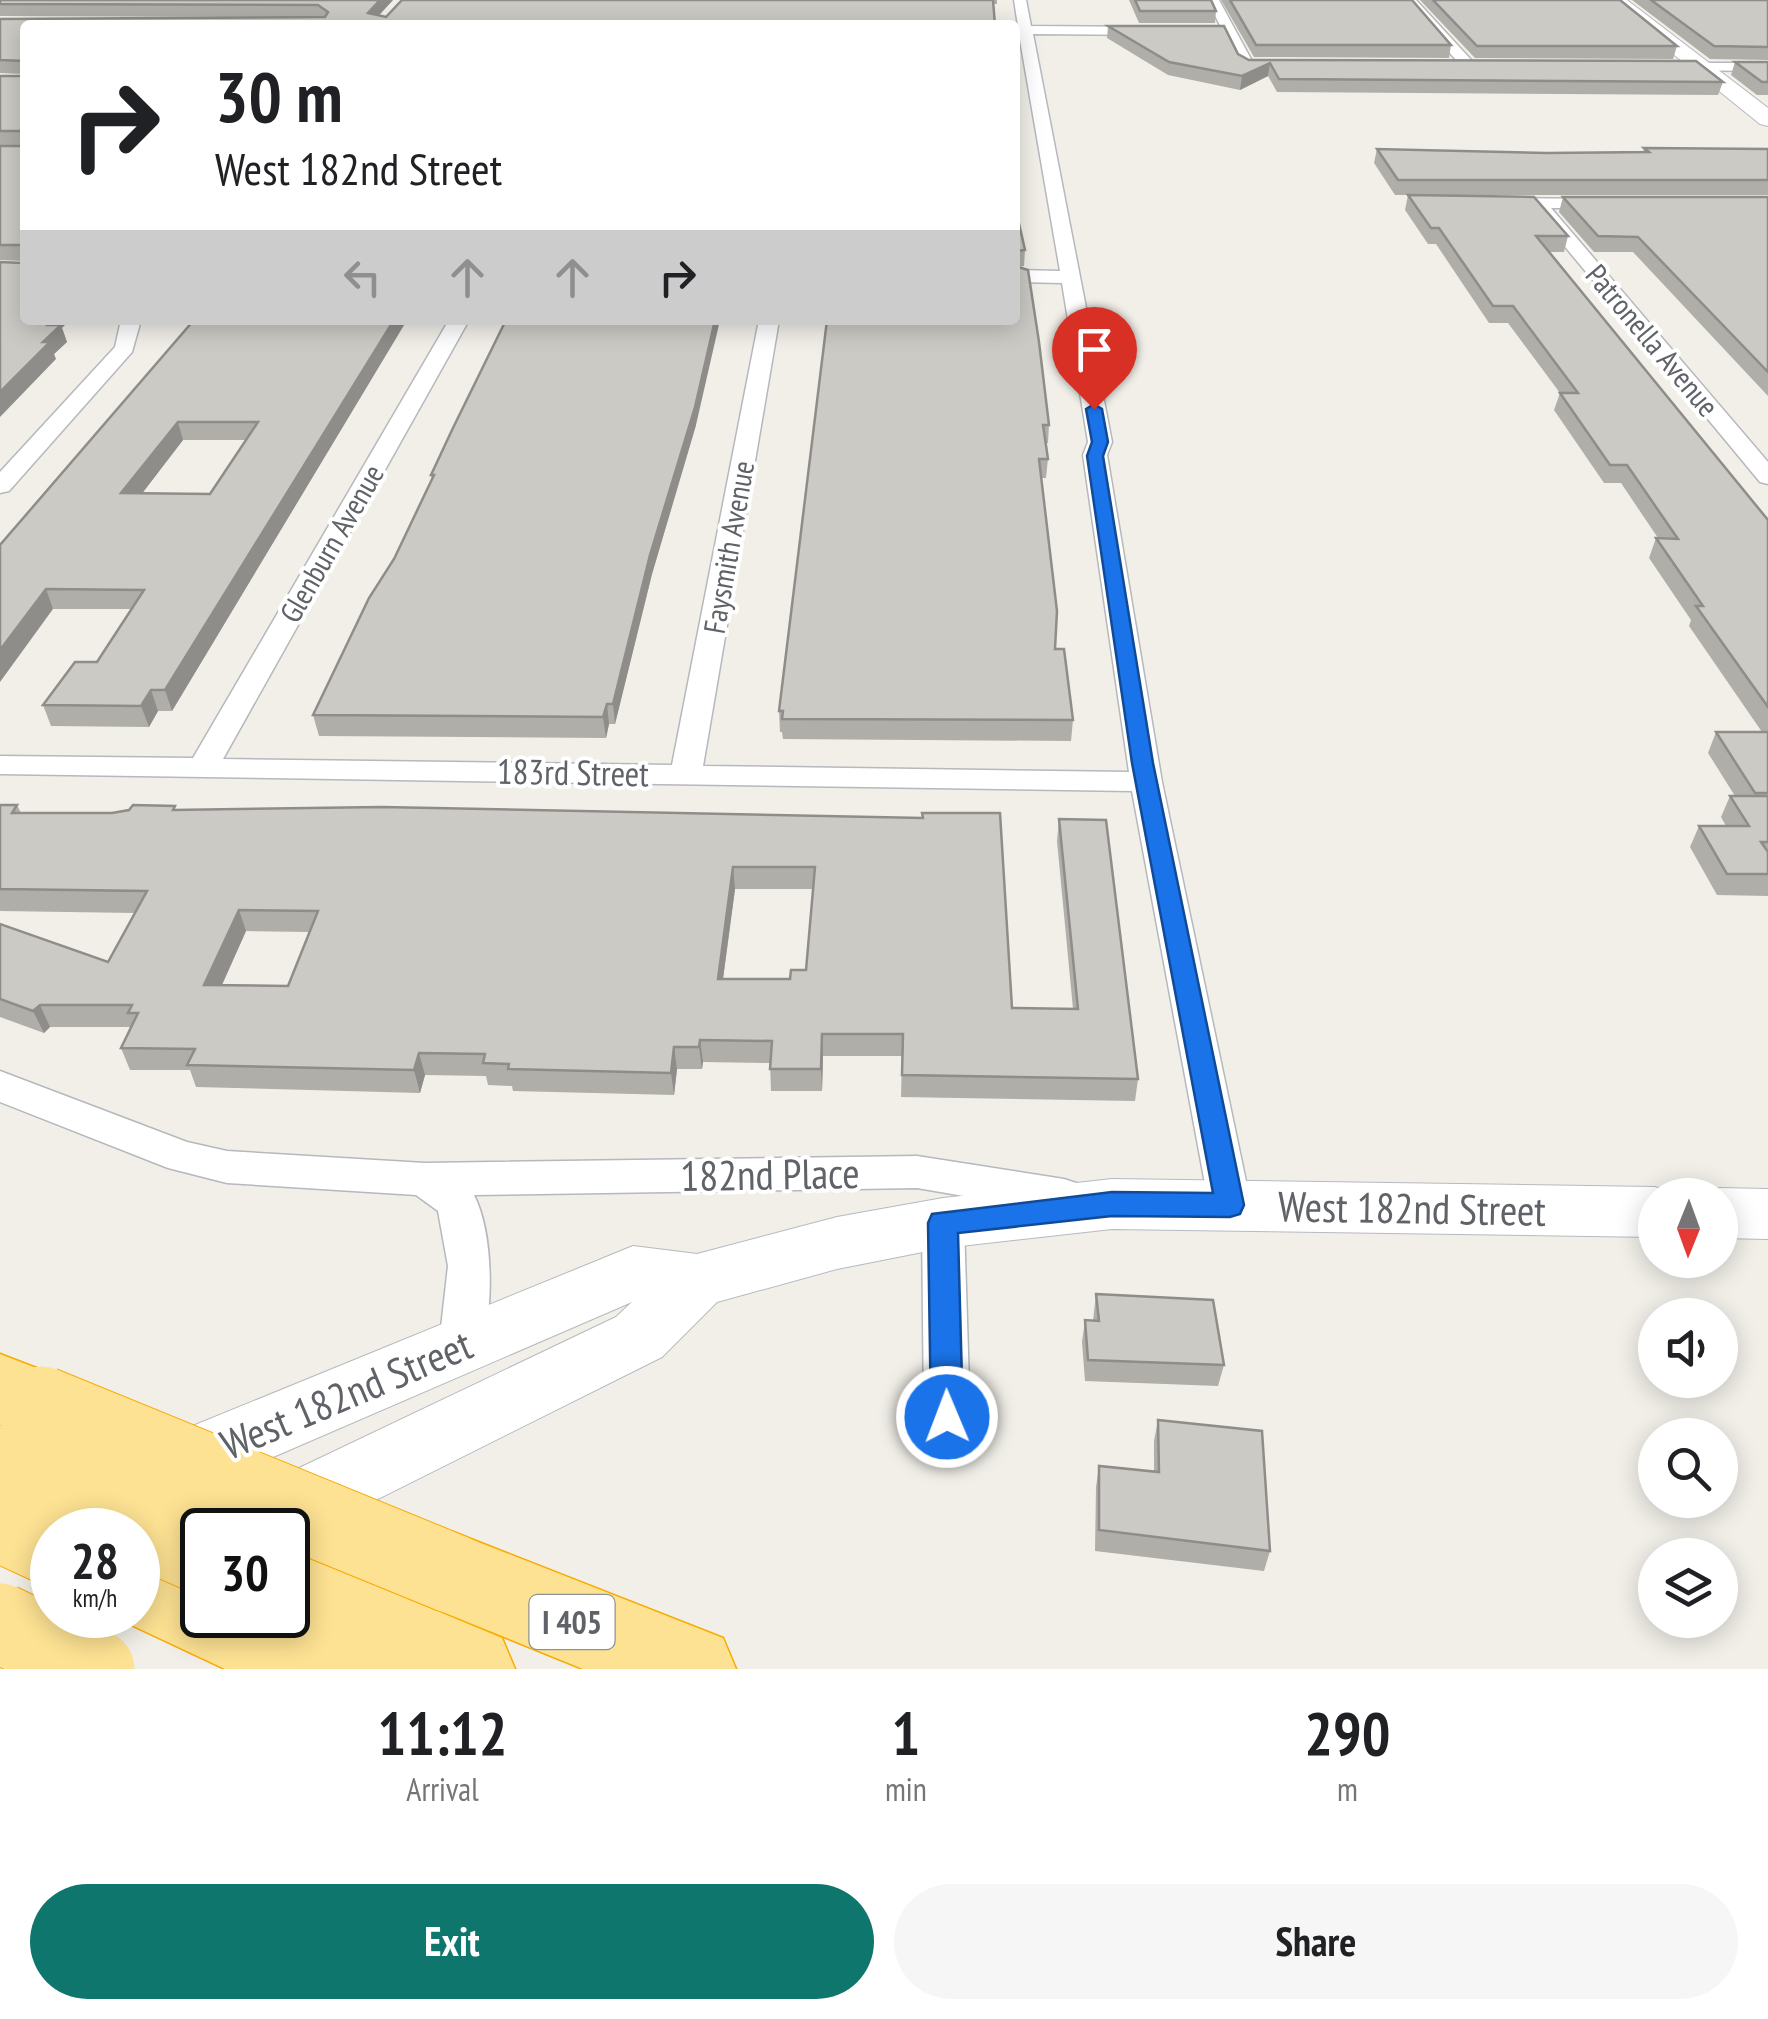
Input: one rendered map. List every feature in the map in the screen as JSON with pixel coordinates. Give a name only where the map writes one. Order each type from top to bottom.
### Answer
[{"type":"highway","points":[[14,1420],[180,1537]]},
{"type":"highway","name":"I 405","points":[[14,1420],[452,1574],[692,1669]]},
{"type":"highway","points":[[0,1522],[30,1536]]},
{"type":"highway","points":[[0,1623],[94,1669]]},
{"type":"highway","points":[[319,1636],[471,1669]]},
{"type":"main road","points":[[1614,0],[1768,118]]},
{"type":"main road","name":"West 182nd Street","points":[[0,1541],[632,1273],[697,1281],[837,1243],[943,1223],[1112,1204],[1638,1212]]},
{"type":"main road","points":[[1738,1213],[1768,1214]]},
{"type":"main road","name":"West 182nd Street","points":[[291,1508],[639,1337],[697,1281]]},
{"type":"main road","points":[[0,1650],[30,1635]]},
{"type":"street","points":[[1020,0],[1024,86],[1068,276],[1100,442],[1095,456],[1146,782],[1230,1205]]},
{"type":"street","points":[[1213,0],[1247,65],[1302,66]]},
{"type":"street","points":[[1409,0],[1469,66]]},
{"type":"street","points":[[1021,30],[1175,31]]},
{"type":"street","points":[[1212,31],[1230,31]]},
{"type":"street","points":[[1450,66],[1488,66]]},
{"type":"street","points":[[1664,67],[1768,67]]},
{"type":"street","points":[[1480,202],[1614,203]]},
{"type":"street","name":"Patronella Avenue","points":[[1538,203],[1768,477]]},
{"type":"street","points":[[1020,276],[1068,276]]},
{"type":"street","points":[[0,486],[125,348],[129,325]]},
{"type":"street","name":"Glenburn Avenue","points":[[204,766],[456,325]]},
{"type":"street","name":"Faysmith Avenue","points":[[686,773],[769,325]]},
{"type":"street","name":"183rd Street","points":[[0,764],[1146,782]]},
{"type":"street","name":"182nd Place","points":[[0,1086],[182,1157],[228,1168],[425,1180],[917,1172],[1112,1204]]},
{"type":"street","points":[[425,1180],[456,1202],[469,1266],[461,1346]]},
{"type":"street","points":[[943,1223],[947,1417]]},
{"type":"building","points":[[0,0],[380,0],[368,13],[386,17],[402,0],[993,0],[995,20],[20,20],[20,61],[0,60],[0,19],[325,17],[328,12],[318,5],[0,4]]},
{"type":"building","points":[[1135,0],[1211,0],[1216,11],[1140,11]]},
{"type":"building","points":[[1230,0],[1412,0],[1451,45],[1256,45]]},
{"type":"building","points":[[1433,0],[1620,0],[1677,46],[1477,46]]},
{"type":"building","points":[[1651,0],[1768,0],[1768,47],[1714,46]]},
{"type":"building","points":[[1108,26],[1224,26],[1238,54],[1249,60],[1696,61],[1723,82],[1279,79],[1270,63],[1242,76],[1169,62]]},
{"type":"building","points":[[1735,62],[1768,62],[1768,82],[1762,82]]},
{"type":"building","points":[[0,76],[20,76],[20,131],[0,131]]},
{"type":"building","points":[[0,146],[20,146],[20,245],[0,245]]},
{"type":"building","points":[[1644,148],[1768,149],[1768,180],[1398,180],[1377,149],[1649,152]]},
{"type":"building","points":[[1408,195],[1534,197],[1568,236],[1536,236],[1768,520],[1768,707],[1696,606],[1703,606],[1656,538],[1678,539],[1627,465],[1610,465],[1560,393],[1578,393],[1513,306],[1493,306],[1439,228],[1431,228]]},
{"type":"building","points":[[1563,197],[1768,197],[1768,372],[1638,237],[1598,236]]},
{"type":"building","points":[[0,262],[20,263],[20,325],[61,325],[43,342],[50,342],[0,392]]},
{"type":"building","points":[[1020,268],[1028,270],[1049,425],[1043,425],[1048,459],[1039,459],[1057,611],[1055,649],[1064,649],[1073,720],[782,719],[783,711],[779,711],[826,325],[1020,325]]},
{"type":"building","points":[[190,325],[391,325],[165,690],[151,690],[141,706],[43,705],[75,662],[97,662],[144,590],[46,589],[0,650],[0,545]],"holes":[[[178,422],[258,422],[210,494],[121,493]]]},
{"type":"building","points":[[504,325],[714,325],[613,704],[607,704],[603,717],[313,715],[369,598],[394,559]]},
{"type":"building","points":[[1716,732],[1768,732],[1768,793],[1755,793]]},
{"type":"building","points":[[1730,796],[1768,796],[1768,842],[1761,842],[1768,852],[1768,874],[1727,874],[1699,826],[1749,826]]},
{"type":"building","points":[[0,805],[17,805],[12,813],[112,813],[129,810],[133,805],[175,806],[173,810],[382,807],[923,818],[922,813],[1000,813],[1012,1008],[1078,1009],[1059,819],[1106,820],[1138,1079],[902,1075],[903,1034],[822,1034],[821,1069],[770,1069],[772,1041],[700,1040],[699,1047],[674,1047],[671,1073],[508,1069],[509,1064],[483,1063],[485,1054],[419,1053],[414,1070],[187,1065],[195,1049],[121,1048],[138,1013],[128,1013],[132,1005],[40,1005],[33,1011],[0,999],[0,924],[108,962],[147,891],[0,889]],"holes":[[[733,867],[815,867],[806,970],[791,970],[790,979],[718,979]],[[239,910],[318,911],[288,986],[204,985]]]},
{"type":"building","points":[[1096,1294],[1213,1300],[1224,1365],[1088,1360],[1085,1320],[1099,1321]]},
{"type":"building","points":[[1158,1420],[1262,1431],[1270,1551],[1099,1530],[1099,1466],[1159,1472]]},
{"type":"route","points":[[947,1417],[943,1223],[1022,1211],[1112,1204],[1230,1205],[1142,763],[1095,456],[1100,442],[1094,409]]}]
